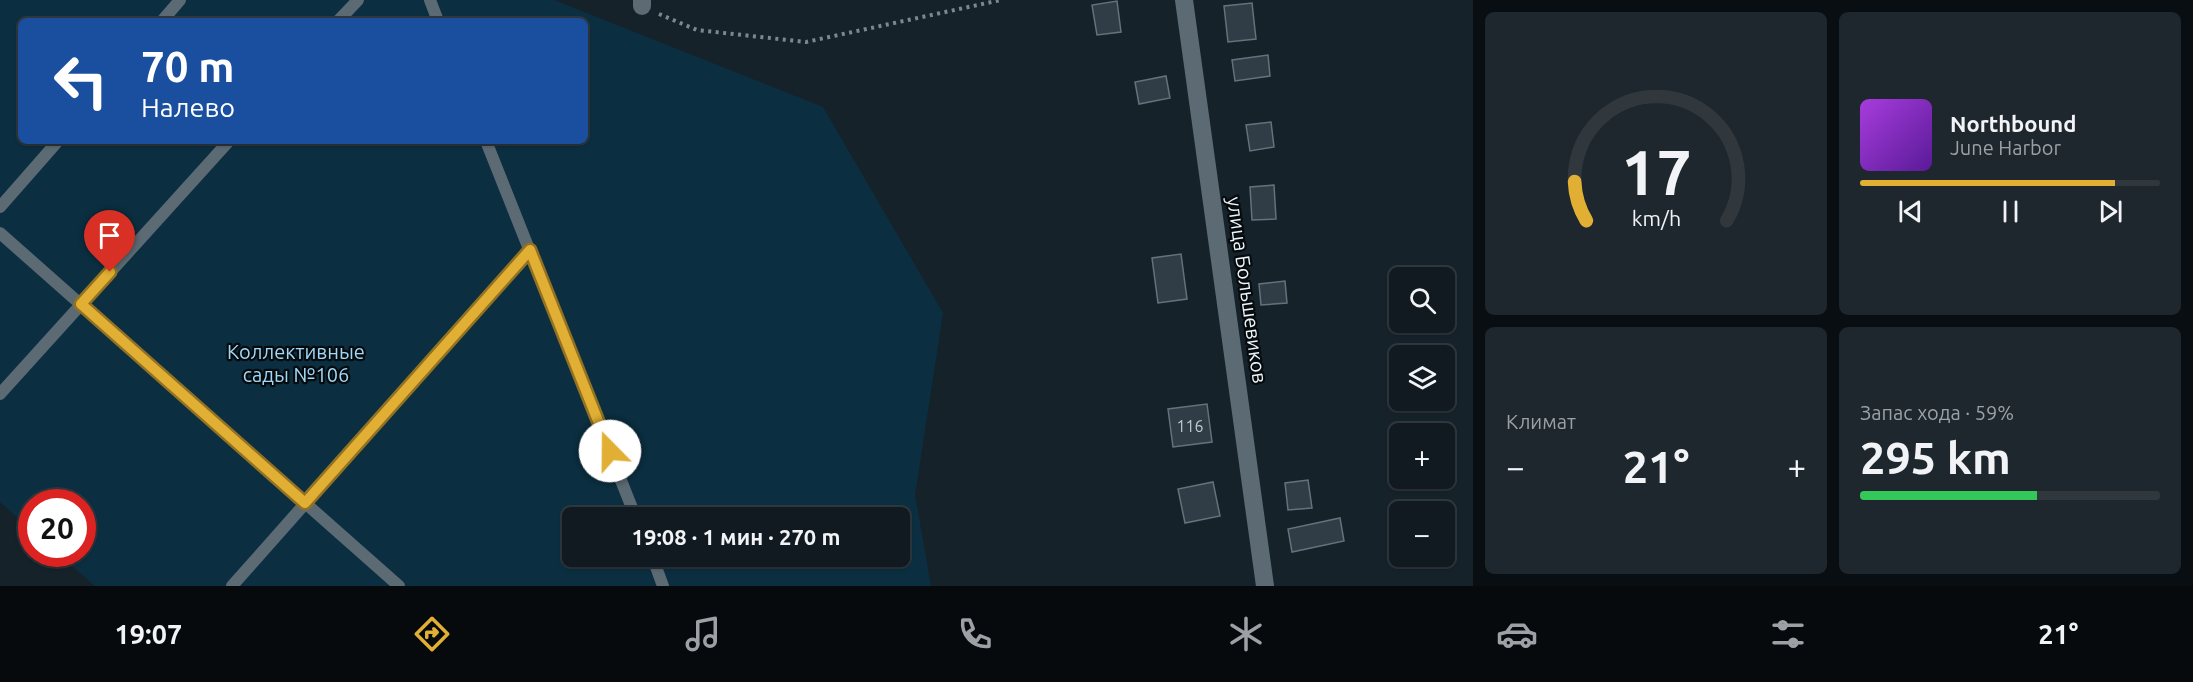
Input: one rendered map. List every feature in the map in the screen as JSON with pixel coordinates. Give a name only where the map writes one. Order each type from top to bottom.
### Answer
[{"type":"street","name":"улица Большевиков","points":[[1184,0],[1265,586]]},
{"type":"lane","points":[[165,18],[180,0]]},
{"type":"lane","points":[[342,18],[358,0]]},
{"type":"lane","points":[[430,0],[437,18]]},
{"type":"lane","points":[[0,207],[55,144]]},
{"type":"lane","points":[[0,394],[226,144]]},
{"type":"lane","points":[[487,144],[632,507]]},
{"type":"lane","points":[[0,233],[399,586]]},
{"type":"lane","points":[[232,586],[530,250]]},
{"type":"lane","points":[[656,567],[663,586]]},
{"type":"path","points":[[642,3],[697,30],[806,42],[1001,0]]},
{"type":"green space","name":"Коллективные сады №106","points":[[0,0],[554,0],[823,107],[943,313],[915,495],[931,586],[95,586],[73,567],[96,567],[96,489],[18,489],[18,518],[0,502]]},
{"type":"building","points":[[1117,1],[1121,32],[1097,35],[1092,5]]},
{"type":"building","points":[[1252,3],[1256,39],[1228,42],[1224,6]]},
{"type":"building","points":[[1268,55],[1270,76],[1235,81],[1232,60]]},
{"type":"building","points":[[1166,76],[1170,98],[1139,104],[1135,82]]},
{"type":"building","points":[[1271,122],[1274,147],[1250,151],[1246,125]]},
{"type":"building","points":[[1274,185],[1276,219],[1252,220],[1250,187]]},
{"type":"building","points":[[1181,254],[1187,299],[1158,303],[1152,258]]},
{"type":"building","points":[[1285,281],[1287,303],[1261,305],[1259,284]]},
{"type":"building","points":[[1207,404],[1212,442],[1173,447],[1168,409]]},
{"type":"building","points":[[1308,480],[1312,508],[1288,510],[1285,483]]},
{"type":"building","points":[[1213,482],[1220,516],[1185,523],[1178,489]]},
{"type":"building","points":[[1340,518],[1344,541],[1292,552],[1288,529]]},
{"type":"route","points":[[110,272],[81,304],[305,503],[530,250],[610,451]]}]
